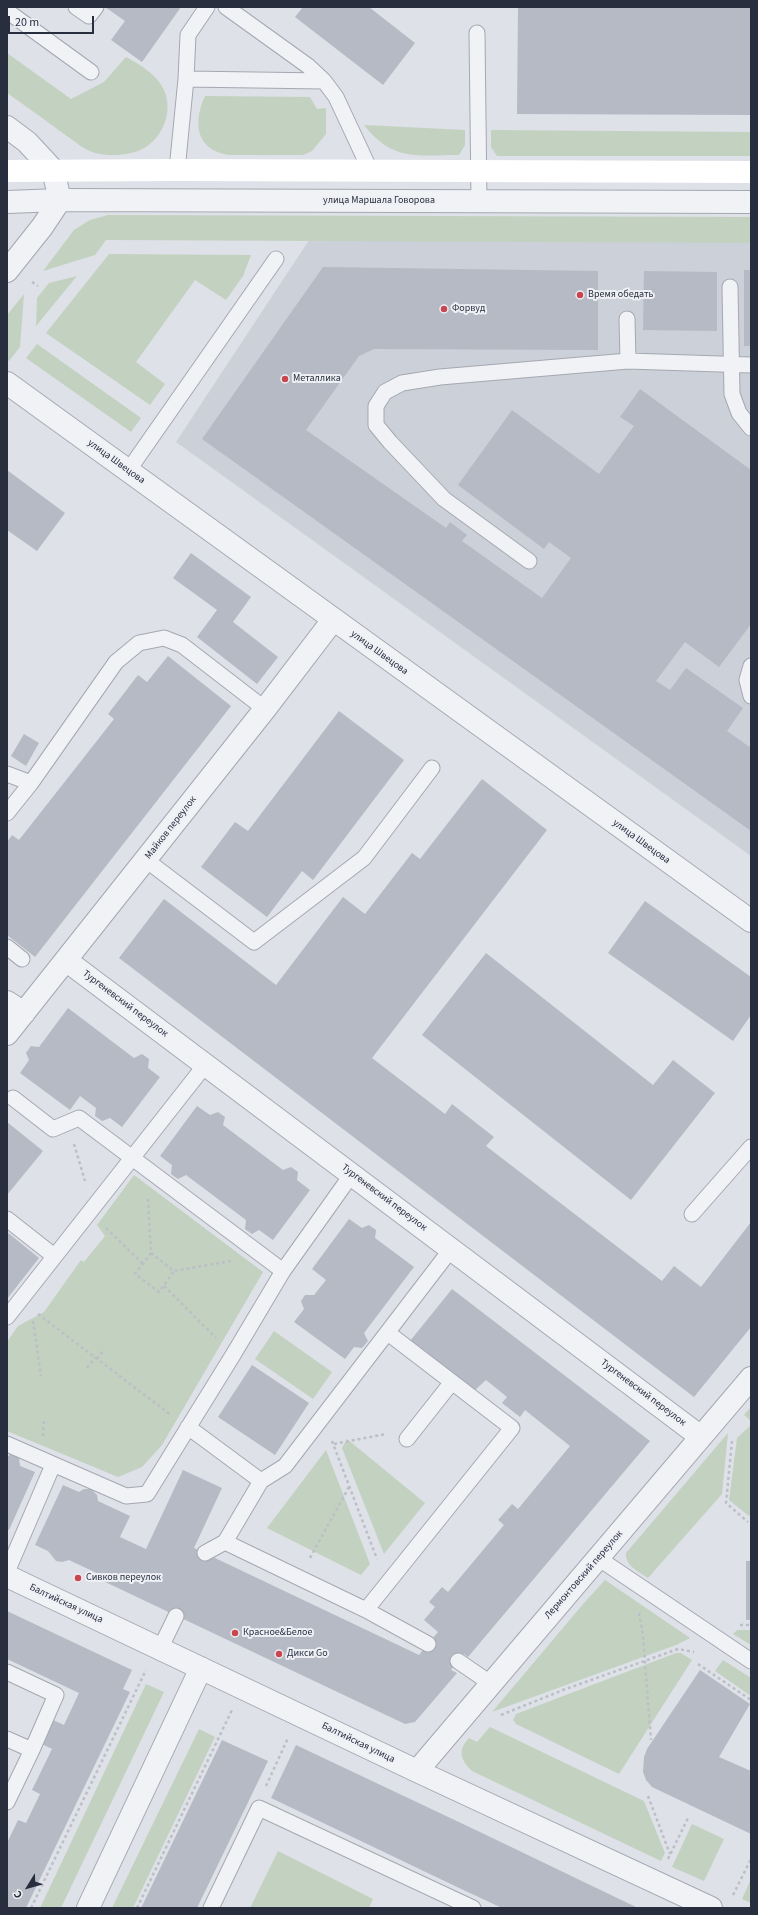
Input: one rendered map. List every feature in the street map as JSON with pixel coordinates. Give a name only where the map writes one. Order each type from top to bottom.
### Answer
[{"type":"main road","points":[[7,171],[370,170],[751,172]]},
{"type":"street","points":[[7,127],[27,142],[53,170],[60,200],[42,227],[7,271]]},
{"type":"street","name":"улица Маршала Говорова","points":[[7,202],[60,200],[751,202]]},
{"type":"street","name":"улица Швецова","points":[[7,383],[751,921]]},
{"type":"street","name":"Майков переулок","points":[[7,1034],[15,1008],[67,961],[333,620]]},
{"type":"street","name":"Тургеневский переулок","points":[[67,961],[452,1248],[701,1437]]},
{"type":"street","name":"Лермонтовский переулок","points":[[416,1771],[751,1378]]},
{"type":"street","name":"Балтийская улица","points":[[7,1576],[416,1771],[657,1883],[721,1904]]},
{"type":"street","points":[[88,1908],[201,1668]]},
{"type":"lane","points":[[76,7],[89,16],[96,7]]},
{"type":"lane","points":[[177,170],[186,79],[188,35],[207,7]]},
{"type":"lane","points":[[226,7],[308,66],[324,81],[336,97],[370,170]]},
{"type":"lane","points":[[7,11],[91,72]]},
{"type":"lane","points":[[477,33],[478,201]]},
{"type":"lane","points":[[186,79],[324,81]]},
{"type":"lane","points":[[128,471],[276,259]]},
{"type":"lane","points":[[730,288],[730,364],[732,394],[738,413],[751,428]]},
{"type":"lane","points":[[627,319],[628,360]]},
{"type":"lane","points":[[529,562],[444,499],[390,442],[376,425],[376,406],[385,392],[402,383],[440,377],[628,360],[751,365]]},
{"type":"lane","points":[[7,813],[31,782],[116,662],[139,643],[164,638],[182,644],[265,709]]},
{"type":"lane","points":[[751,666],[747,680],[751,696]]},
{"type":"lane","points":[[146,860],[254,942],[364,858],[432,768]]},
{"type":"lane","points":[[7,774],[31,782]]},
{"type":"lane","points":[[7,947],[22,959]]},
{"type":"lane","points":[[7,1317],[25,1304],[54,1256],[206,1064]]},
{"type":"lane","points":[[13,1098],[53,1129],[80,1118],[283,1271]]},
{"type":"lane","points":[[692,1214],[751,1147]]},
{"type":"lane","points":[[7,1444],[126,1496],[147,1494],[283,1271],[352,1174]]},
{"type":"lane","points":[[7,1219],[54,1256]]},
{"type":"lane","points":[[205,1554],[225,1542],[261,1481],[286,1466],[452,1248]]},
{"type":"lane","points":[[366,1610],[512,1428],[388,1333]]},
{"type":"lane","points":[[412,1433],[452,1382]]},
{"type":"lane","points":[[188,1427],[261,1481]]},
{"type":"lane","points":[[7,1572],[54,1464]]},
{"type":"lane","points":[[225,1542],[366,1610],[428,1644]]},
{"type":"lane","points":[[598,1558],[751,1661]]},
{"type":"lane","points":[[160,1649],[176,1616]]},
{"type":"lane","points":[[458,1661],[490,1684]]},
{"type":"lane","points":[[7,1672],[56,1695],[7,1802]]},
{"type":"lane","points":[[7,1739],[32,1750]]},
{"type":"lane","points":[[211,1908],[259,1808],[463,1906]]},
{"type":"path","points":[[32,282],[38,286]]},
{"type":"path","points":[[67,1123],[92,1209],[143,1264]]},
{"type":"path","points":[[147,1168],[151,1253],[135,1274],[159,1292],[174,1271],[263,1255]]},
{"type":"path","points":[[151,1253],[174,1271]]},
{"type":"path","points":[[164,1286],[233,1355]]},
{"type":"path","points":[[25,1304],[188,1427]]},
{"type":"path","points":[[25,1304],[41,1376]]},
{"type":"path","points":[[87,1368],[103,1351]]},
{"type":"path","points":[[323,1417],[386,1584]]},
{"type":"path","points":[[334,1444],[412,1433]]},
{"type":"path","points":[[733,1434],[726,1503],[748,1522]]},
{"type":"path","points":[[300,1578],[349,1487]]},
{"type":"path","points":[[639,1611],[645,1661],[651,1740]]},
{"type":"path","points":[[733,1625],[751,1625]]},
{"type":"path","points":[[494,1717],[678,1649],[698,1652]]},
{"type":"path","points":[[698,1664],[751,1700]]},
{"type":"path","points":[[31,1908],[146,1670]]},
{"type":"path","points":[[137,1908],[232,1710]]},
{"type":"path","points":[[259,1808],[262,1795],[289,1738]]},
{"type":"path","points":[[648,1796],[670,1854]]},
{"type":"path","points":[[657,1883],[689,1816]]},
{"type":"path","points":[[721,1904],[751,1859]]},
{"type":"shaded area","points":[[315,231],[751,231],[751,856],[176,442]]},
{"type":"green space","points":[[7,53],[71,99],[104,82],[126,57],[142,66],[156,78],[163,88],[168,106],[164,125],[154,141],[138,151],[116,155],[91,152],[7,93]]},
{"type":"green space","points":[[205,96],[310,97],[317,109],[326,108],[326,134],[312,151],[303,155],[229,155],[218,152],[209,147],[203,141],[198,125],[201,106]]},
{"type":"green space","points":[[364,125],[465,130],[465,145],[459,155],[431,156],[407,154],[396,151],[385,145]]},
{"type":"green space","points":[[491,130],[751,132],[751,156],[497,156],[491,147]]},
{"type":"green space","points":[[108,215],[751,217],[751,243],[106,240],[95,255],[43,271],[74,230],[90,220]]},
{"type":"green space","points":[[109,254],[251,255],[243,276],[226,300],[195,280],[136,362],[165,384],[150,405],[46,333]]},
{"type":"green space","points":[[77,276],[36,326],[37,298],[49,283]]},
{"type":"green space","points":[[24,294],[20,347],[9,361],[7,359],[7,315]]},
{"type":"green space","points":[[37,344],[141,418],[131,432],[26,358]]},
{"type":"green space","points":[[134,1175],[263,1272],[162,1445],[142,1467],[118,1477],[7,1431],[7,1342],[18,1326],[44,1312],[81,1260],[84,1262],[105,1236],[97,1225]]},
{"type":"green space","points":[[274,1331],[332,1372],[313,1399],[255,1359]]},
{"type":"green space","points":[[751,1407],[751,1421],[744,1415]]},
{"type":"green space","points":[[751,1425],[751,1512],[749,1516],[729,1500],[737,1438]]},
{"type":"green space","points":[[728,1433],[722,1494],[648,1578],[630,1565],[626,1558],[626,1553]]},
{"type":"green space","points":[[347,1439],[425,1503],[384,1554],[342,1448]]},
{"type":"green space","points":[[326,1450],[370,1564],[361,1575],[267,1528]]},
{"type":"green space","points":[[605,1580],[690,1638],[676,1645],[492,1712],[584,1603]]},
{"type":"green space","points":[[737,1630],[751,1630],[751,1645],[733,1634]]},
{"type":"green space","points":[[676,1653],[681,1653],[692,1660],[619,1774],[516,1724],[513,1720],[516,1714]]},
{"type":"green space","points":[[723,1660],[751,1678],[751,1696],[715,1671]]},
{"type":"green space","points":[[146,1684],[164,1692],[61,1908],[40,1908]]},
{"type":"green space","points":[[490,1727],[644,1801],[665,1853],[661,1861],[472,1771],[465,1763],[462,1755],[465,1742],[469,1738],[477,1742]]},
{"type":"green space","points":[[199,1729],[215,1737],[133,1908],[112,1908]]},
{"type":"green space","points":[[692,1824],[724,1839],[704,1881],[672,1867]]},
{"type":"green space","points":[[278,1851],[373,1899],[369,1908],[250,1908]]},
{"type":"green space","points":[[751,1879],[751,1903],[742,1899]]},
{"type":"building","points":[[105,7],[181,7],[142,62],[111,40],[125,21]]},
{"type":"building","points":[[303,7],[369,7],[415,43],[383,85],[295,17]]},
{"type":"building","points":[[518,7],[751,7],[751,115],[517,114]]},
{"type":"building","points":[[323,267],[598,271],[598,350],[374,349],[359,356],[306,430],[446,528],[450,522],[467,535],[462,541],[542,598],[571,558],[549,542],[544,549],[458,485],[512,410],[599,474],[634,426],[620,417],[640,389],[751,470],[751,624],[719,667],[685,642],[656,681],[670,690],[686,668],[743,708],[727,731],[751,748],[751,831],[202,439]]},
{"type":"building","points":[[744,270],[751,270],[751,346],[744,346]]},
{"type":"building","points":[[644,271],[717,272],[717,331],[643,330]]},
{"type":"building","points":[[7,470],[65,513],[37,551],[7,530]]},
{"type":"building","points":[[191,553],[251,597],[233,622],[278,657],[257,684],[197,637],[217,610],[173,578]]},
{"type":"building","points":[[168,656],[231,706],[35,957],[7,935],[7,842],[12,835],[19,840],[114,719],[108,714],[138,675],[147,682]]},
{"type":"building","points":[[339,711],[404,760],[313,880],[302,871],[267,917],[201,867],[235,822],[248,831]]},
{"type":"building","points":[[24,734],[39,743],[26,766],[11,756]]},
{"type":"building","points":[[482,779],[547,830],[372,1058],[445,1114],[452,1104],[494,1137],[486,1146],[662,1281],[674,1266],[701,1287],[751,1222],[751,1327],[694,1397],[119,958],[164,899],[276,985],[343,897],[365,914],[412,853],[420,859]]},
{"type":"building","points":[[645,901],[751,977],[751,1015],[733,1041],[608,953]]},
{"type":"building","points":[[486,953],[653,1085],[673,1060],[715,1093],[631,1200],[422,1035]]},
{"type":"building","points":[[68,1008],[134,1058],[142,1054],[149,1059],[148,1068],[160,1077],[122,1127],[110,1118],[102,1121],[95,1116],[96,1108],[80,1096],[70,1110],[20,1073],[29,1060],[26,1053],[31,1046],[39,1047]]},
{"type":"building","points":[[197,1106],[210,1115],[218,1112],[225,1117],[223,1125],[283,1170],[291,1167],[298,1172],[297,1180],[310,1190],[273,1240],[259,1230],[252,1234],[245,1229],[246,1220],[186,1175],[178,1179],[171,1174],[172,1165],[160,1156]]},
{"type":"building","points":[[7,1122],[43,1151],[7,1195]]},
{"type":"building","points":[[349,1219],[362,1228],[369,1225],[376,1230],[375,1238],[414,1267],[364,1333],[368,1341],[362,1348],[354,1347],[345,1359],[294,1322],[304,1309],[301,1301],[305,1295],[314,1295],[326,1280],[312,1269]]},
{"type":"building","points":[[7,1232],[39,1258],[7,1299]]},
{"type":"building","points":[[452,1289],[650,1441],[468,1657],[464,1654],[458,1661],[451,1670],[457,1673],[415,1722],[405,1724],[101,1580],[103,1576],[69,1560],[62,1562],[56,1561],[48,1551],[35,1545],[63,1485],[79,1492],[84,1489],[91,1489],[97,1495],[98,1501],[130,1516],[120,1537],[146,1549],[183,1470],[222,1488],[194,1548],[419,1655],[438,1632],[424,1620],[435,1607],[429,1602],[442,1587],[448,1592],[504,1525],[498,1520],[512,1504],[518,1509],[570,1446],[525,1410],[520,1417],[502,1403],[507,1397],[486,1380],[474,1391],[410,1341]]},
{"type":"building","points":[[252,1365],[309,1403],[275,1455],[218,1417]]},
{"type":"building","points":[[11,1454],[19,1457],[20,1466],[35,1472],[9,1530],[7,1529],[7,1457]]},
{"type":"building","points":[[746,1561],[751,1561],[751,1620],[746,1620]]},
{"type":"building","points":[[7,1611],[132,1670],[123,1689],[130,1692],[26,1908],[7,1908],[7,1843],[18,1820],[26,1823],[40,1794],[32,1790],[52,1749],[42,1744],[53,1720],[64,1725],[79,1693],[7,1659]]},
{"type":"building","points":[[700,1670],[750,1704],[719,1757],[751,1771],[751,1834],[652,1787],[646,1780],[643,1772],[644,1757],[647,1749]]},
{"type":"building","points":[[222,1740],[268,1761],[197,1908],[141,1908]]},
{"type":"building","points":[[296,1745],[638,1908],[502,1908],[457,1887],[271,1798]]},
{"type":"place","name":"Время обедать","points":[[580,295]]},
{"type":"place","name":"Форвуд","points":[[444,309]]},
{"type":"place","name":"Металлика","points":[[285,379]]},
{"type":"place","name":"Сивков переулок","points":[[78,1578]]},
{"type":"place","name":"Красное&Белое","points":[[235,1633]]},
{"type":"place","name":"Дикси Go","points":[[279,1654]]}]
